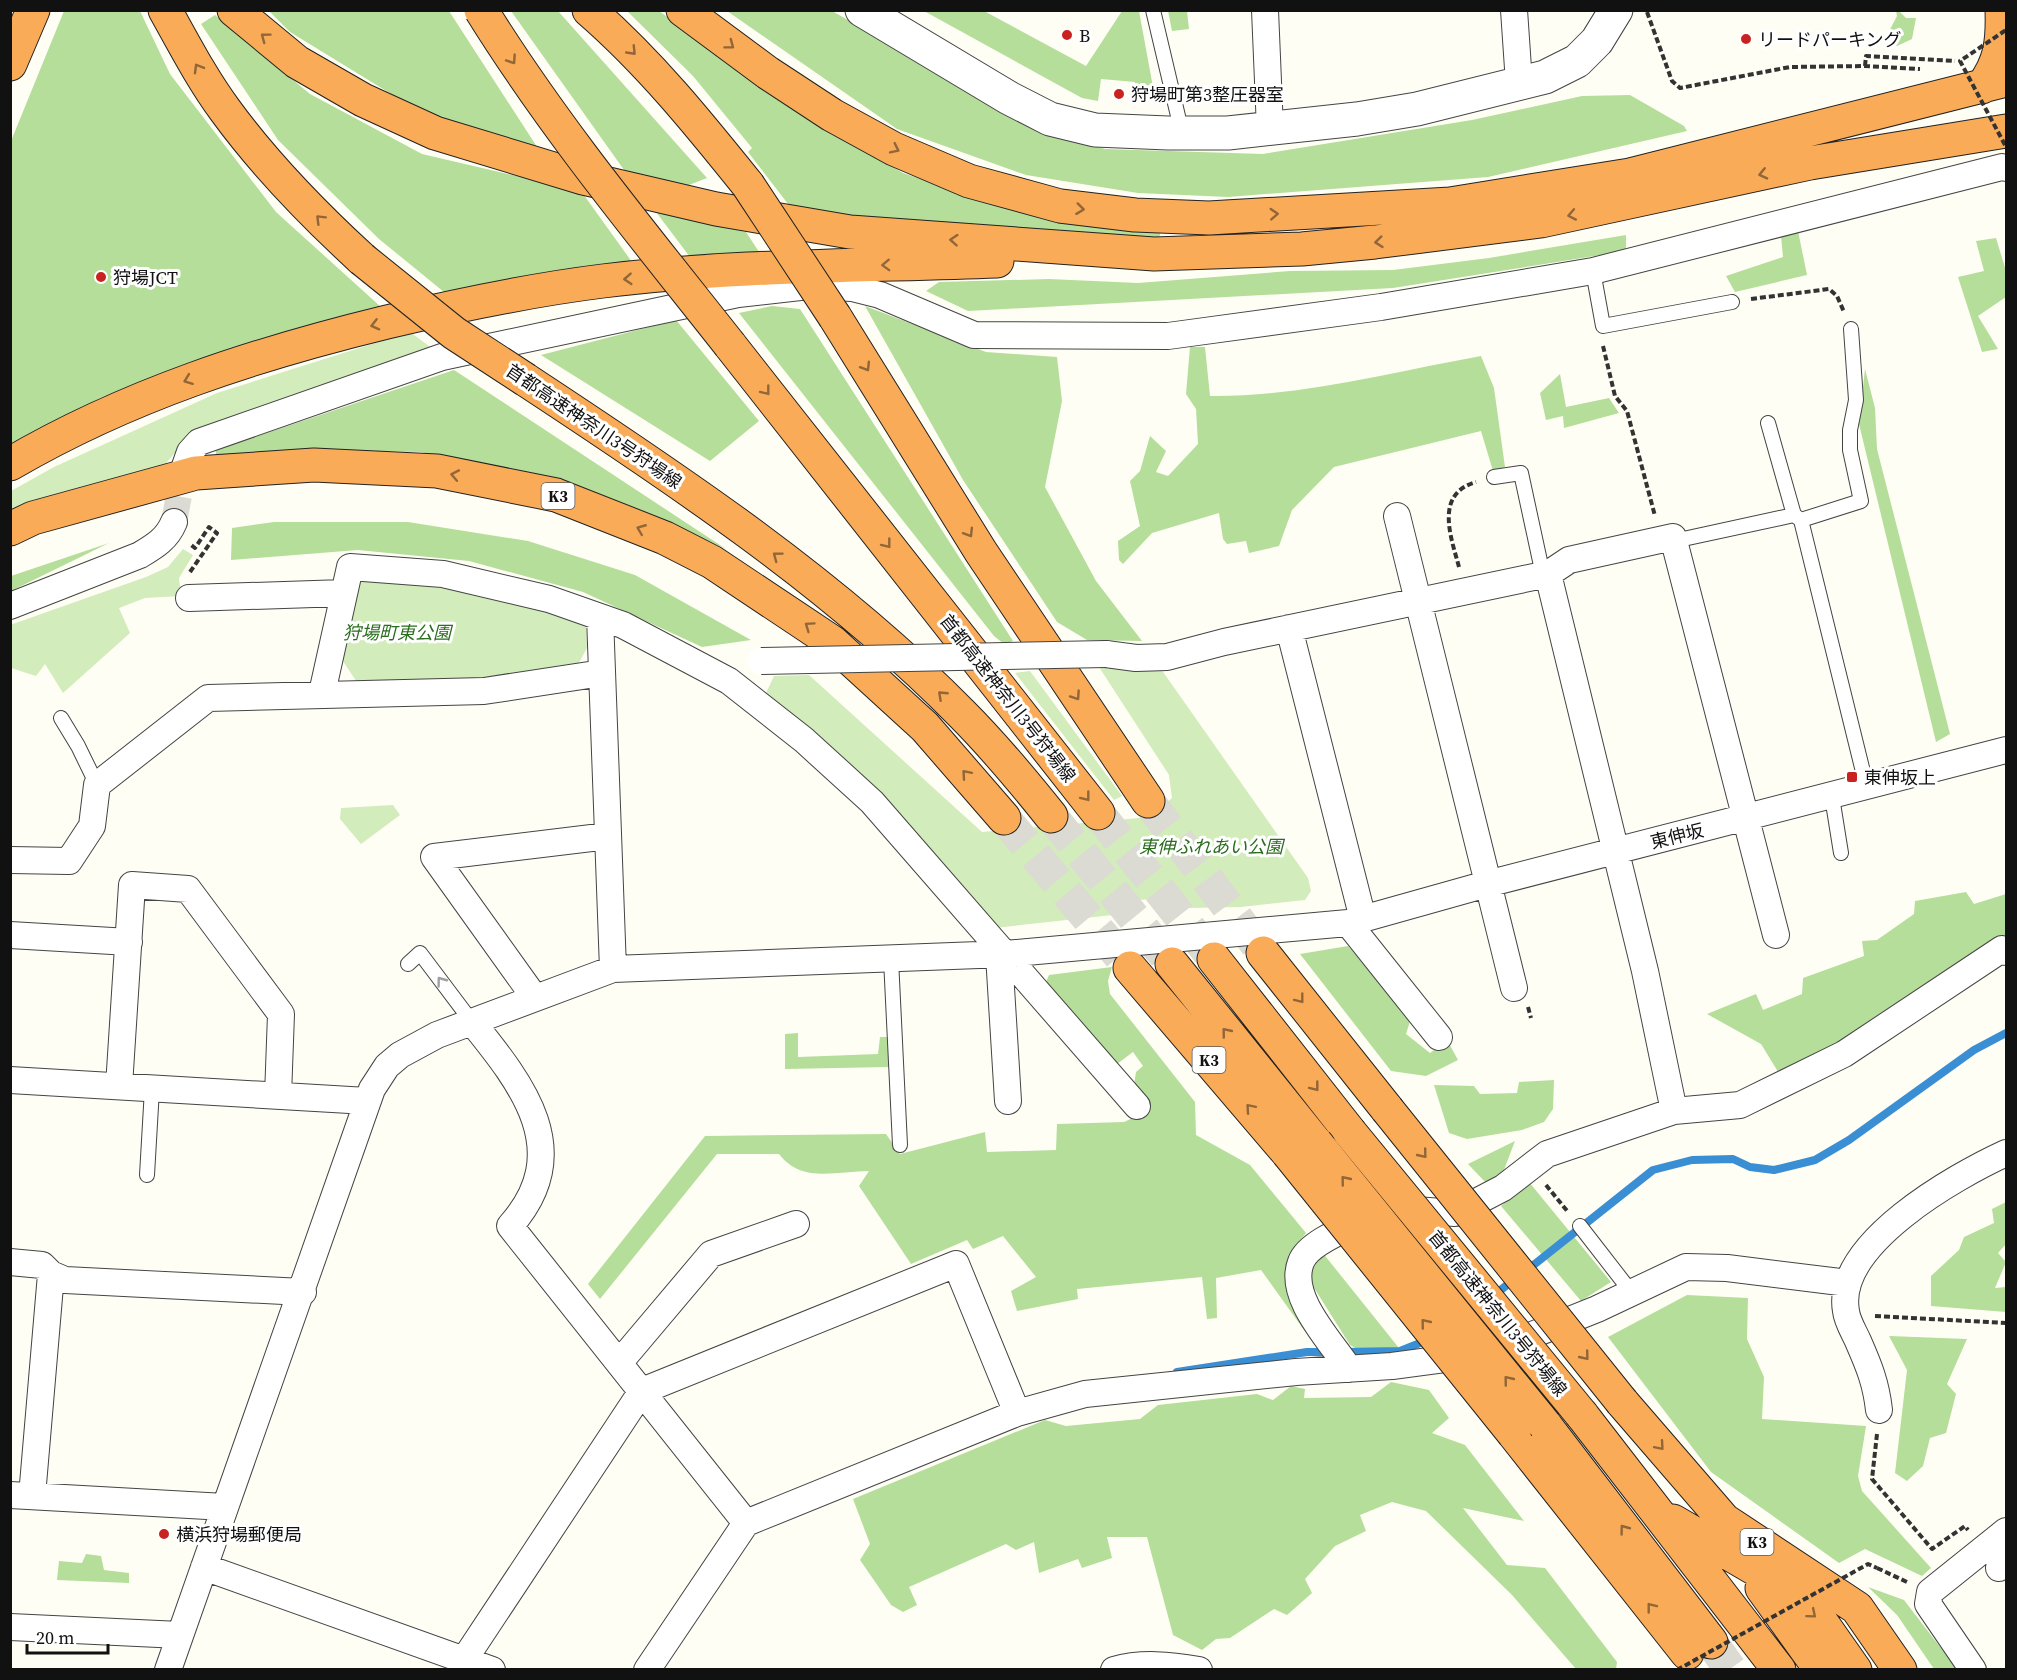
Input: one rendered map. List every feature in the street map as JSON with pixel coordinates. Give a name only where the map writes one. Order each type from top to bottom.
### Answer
[{"type":"highway","points":[[10,64],[33,10]]},
{"type":"highway","name":"首都高速神奈川3号狩場線","points":[[165,10],[201,74],[257,152],[293,192],[362,259],[454,333],[673,477],[867,626],[962,714],[1051,816]]},
{"type":"highway","points":[[234,10],[297,62],[363,100],[435,134],[583,178],[716,209],[850,232],[1154,254]]},
{"type":"highway","name":"首都高速神奈川3号狩場線","points":[[481,10],[546,109],[593,173],[1098,813]]},
{"type":"highway","points":[[589,10],[612,30],[687,108],[748,185],[836,317],[981,552],[1148,801]]},
{"type":"highway","points":[[683,10],[814,103],[894,148],[969,181],[1060,206],[1135,215],[1209,218],[1450,204],[1630,175],[1994,83],[2003,39],[2002,10]]},
{"type":"highway","points":[[10,464],[107,412],[196,377],[328,337],[474,302],[604,281],[740,271],[1302,249],[1529,223],[1810,163],[2001,114],[2007,110]]},
{"type":"highway","points":[[1810,163],[2006,148]]},
{"type":"highway","name":"K3","points":[[10,529],[33,518],[196,472],[314,465],[437,471],[556,495],[665,538],[712,562],[832,642],[924,727],[1004,818]]},
{"type":"highway","name":"K3","points":[[1263,953],[1622,1402],[1724,1520],[1857,1608],[1900,1670]]},
{"type":"highway","name":"首都高速神奈川3号狩場線","points":[[1214,959],[1349,1131],[1582,1415],[1779,1670]]},
{"type":"highway","name":"K3","points":[[1172,964],[1302,1148],[1530,1430],[1691,1655]]},
{"type":"highway","name":"K3","points":[[1130,968],[1302,1148]]},
{"type":"highway","points":[[1659,1513],[1764,1574],[1822,1623],[1855,1670]]},
{"type":"highway","points":[[1741,1560],[1821,1670]]},
{"type":"highway","points":[[1708,1577],[1776,1635],[1800,1670]]},
{"type":"highway","points":[[1828,1589],[1882,1670]]},
{"type":"street","points":[[862,10],[1050,119],[1095,130],[1182,133],[1269,129],[1357,119],[1417,109],[1545,77],[1577,61],[1598,41],[1616,10]]},
{"type":"street","points":[[1265,10],[1269,129]]},
{"type":"street","points":[[1514,10],[1520,83]]},
{"type":"street","points":[[184,469],[190,452],[200,442],[442,357],[738,294],[809,286],[852,288],[880,295],[974,334],[1168,336],[1381,307],[1593,271],[2002,167],[2006,148]]},
{"type":"street","points":[[1397,516],[1514,988]]},
{"type":"street","points":[[10,606],[140,555],[158,545],[169,533],[174,522]]},
{"type":"street","points":[[729,681],[761,661],[1106,654],[1136,658],[1167,657],[1417,600],[1546,575],[1569,560],[1673,537],[1666,534]]},
{"type":"street","points":[[1666,534],[1776,935]]},
{"type":"street","points":[[322,693],[350,567],[443,574],[549,599],[623,625],[729,681],[804,740],[872,802],[1002,955],[1137,1106]]},
{"type":"street","points":[[1546,575],[1645,971],[1674,1111]]},
{"type":"street","points":[[189,598],[344,593]]},
{"type":"street","points":[[600,617],[613,969]]},
{"type":"street","points":[[1289,628],[1356,921],[1439,1037]]},
{"type":"street","points":[[10,860],[69,861],[92,826],[98,785],[208,698],[322,693],[484,691],[602,673]]},
{"type":"street","name":"東伸坂","points":[[168,1670],[303,1292],[367,1101],[387,1066],[400,1055],[437,1035],[613,969],[1002,955],[1356,921],[1487,884],[1867,788],[2007,750]]},
{"type":"street","points":[[535,998],[434,857],[608,836]]},
{"type":"street","points":[[119,1086],[132,885],[188,889],[281,1014],[278,1096]]},
{"type":"street","points":[[10,934],[129,942]]},
{"type":"street","points":[[1349,1369],[1312,1317],[1299,1291],[1301,1262],[1318,1244],[1389,1208],[1455,1212],[1503,1188],[1538,1174],[1547,1154],[1674,1111],[1740,1105],[1844,1054],[2002,949],[2007,951]]},
{"type":"street","points":[[1002,955],[1008,1101]]},
{"type":"street","points":[[472,1022],[520,1086],[535,1115],[542,1151],[539,1177],[531,1198],[526,1208],[510,1226],[746,1523]]},
{"type":"street","points":[[10,1080],[367,1101]]},
{"type":"street","points":[[1879,1410],[1876,1381],[1846,1311],[1848,1282],[1874,1241],[1928,1195],[2007,1153]]},
{"type":"street","points":[[619,1363],[711,1254],[796,1224]]},
{"type":"street","points":[[10,1262],[42,1265],[51,1274],[65,1281],[303,1292]]},
{"type":"street","points":[[464,1660],[642,1391],[956,1264],[1017,1413]]},
{"type":"street","points":[[647,1670],[746,1523],[1017,1413],[1085,1394],[1443,1361],[1501,1348],[1632,1293],[1686,1267],[1727,1268],[1848,1282]]},
{"type":"street","points":[[51,1274],[21,1496],[225,1507]]},
{"type":"street","points":[[1999,1568],[2007,1532]]},
{"type":"street","points":[[1973,1670],[1928,1604],[1930,1592],[2007,1532]]},
{"type":"street","points":[[204,1567],[492,1670]]},
{"type":"street","points":[[10,1627],[180,1635]]},
{"type":"street","points":[[1114,1670],[1127,1666],[1171,1665],[1199,1670]]},
{"type":"lane","points":[[1153,10],[1182,133]]},
{"type":"lane","points":[[1593,271],[1603,326],[1732,302]]},
{"type":"lane","points":[[1666,534],[1797,517],[1861,501],[1850,450],[1850,430],[1856,400],[1851,329]]},
{"type":"lane","points":[[1768,423],[1797,517],[1867,788]]},
{"type":"lane","points":[[1494,477],[1521,472],[1546,575]]},
{"type":"lane","points":[[61,718],[98,785]]},
{"type":"lane","points":[[1832,796],[1841,853]]},
{"type":"lane","points":[[408,964],[420,953],[472,1022]]},
{"type":"lane","points":[[891,958],[900,1145]]},
{"type":"lane","points":[[147,1175],[152,1089]]},
{"type":"lane","points":[[1580,1226],[1632,1293]]},
{"type":"path","points":[[1647,10],[1672,81],[1680,88],[1790,67],[1865,66],[1928,70]]},
{"type":"path","points":[[1865,66],[1866,56],[1960,61],[2007,30]]},
{"type":"path","points":[[1960,61],[2006,148]]},
{"type":"path","points":[[1732,302],[1829,289],[1837,296],[1845,314]]},
{"type":"path","points":[[1601,338],[1615,396],[1627,411],[1666,534]]},
{"type":"path","points":[[1465,590],[1449,528],[1448,508],[1463,486],[1494,477]]},
{"type":"path","points":[[190,572],[217,533],[209,526]]},
{"type":"path","points":[[1538,1174],[1580,1226]]},
{"type":"path","points":[[1870,1316],[2007,1323]]},
{"type":"path","points":[[1879,1410],[1872,1479],[1932,1549],[1957,1532]]},
{"type":"path","points":[[1691,1655],[1868,1564],[1911,1585]]},
{"type":"green space","points":[[64,11],[140,11],[170,74],[276,212],[381,307],[286,332],[100,398],[11,448],[11,141]]},
{"type":"green space","points":[[269,11],[449,11],[539,150],[414,108],[290,32]]},
{"type":"green space","points":[[511,11],[558,11],[707,178],[676,190],[634,184]]},
{"type":"green space","points":[[627,11],[659,11],[796,110],[903,173],[1033,216],[1160,233],[1159,243],[795,213],[748,152],[752,148],[693,76]]},
{"type":"green space","points":[[727,11],[832,11],[1044,130],[1105,149],[1263,154],[1472,120],[1582,96],[1630,95],[1684,126],[1687,131],[1488,177],[1228,197],[1138,193],[1026,175],[897,129]]},
{"type":"green space","points":[[924,11],[984,11],[1086,66],[1122,11],[1139,11],[1155,98],[1149,102],[1134,102],[1135,82],[1101,79],[1098,101],[1082,98]]},
{"type":"green space","points":[[1168,11],[1187,11],[1189,29],[1172,31]]},
{"type":"green space","points":[[1896,11],[1906,18],[1916,18],[1912,39],[1897,46],[1884,41],[1897,16]]},
{"type":"green space","points":[[215,15],[310,94],[422,154],[581,191],[632,262],[444,292],[379,239],[278,140],[201,24]]},
{"type":"green space","points":[[656,212],[746,232],[765,261],[696,265]]},
{"type":"green space","points":[[1798,231],[1807,275],[1735,292],[1726,276],[1783,257],[1781,236]]},
{"type":"green space","points":[[1626,235],[1626,251],[1393,288],[968,311],[926,291],[939,282],[1049,279],[1138,283],[1290,271],[1393,270],[1489,258]]},
{"type":"green space","points":[[1996,238],[2006,271],[2006,297],[1978,316],[1998,349],[1982,352],[1958,277],[1984,271],[1976,241]]},
{"type":"green space","points":[[772,306],[800,309],[1013,641],[1004,644],[994,636],[739,313]]},
{"type":"green space","points":[[865,306],[986,352],[1057,357],[1062,401],[1045,487],[1096,581],[1142,641],[1087,640],[1057,622],[963,480]]},
{"type":"green space","points":[[676,320],[759,421],[710,461],[541,355]]},
{"type":"green space","points":[[410,332],[433,349],[189,436],[162,468],[11,514],[11,491],[54,467],[217,393]]},
{"type":"green space","points":[[1190,347],[1205,347],[1210,396],[1312,388],[1481,356],[1494,388],[1505,467],[1493,471],[1481,431],[1334,467],[1292,510],[1279,546],[1249,553],[1246,541],[1227,544],[1223,539],[1219,513],[1152,533],[1123,564],[1119,560],[1118,541],[1140,526],[1130,481],[1140,471],[1150,436],[1166,451],[1156,472],[1168,476],[1198,444],[1196,409],[1186,394]]},
{"type":"green space","points":[[1865,369],[1875,408],[1877,449],[1950,734],[1936,742],[1859,424]]},
{"type":"green space","points":[[454,370],[726,549],[660,518],[550,478],[421,452],[307,450],[216,457],[216,450]]},
{"type":"green space","points":[[1560,374],[1566,407],[1609,398],[1619,413],[1564,428],[1563,416],[1546,420],[1540,393]]},
{"type":"green space","points":[[274,522],[408,522],[528,541],[635,575],[751,640],[702,647],[583,592],[469,561],[358,550],[231,560],[232,528]]},
{"type":"green space","points":[[109,543],[11,591],[11,576]]},
{"type":"green space","points":[[183,549],[193,555],[179,578],[181,596],[145,598],[119,608],[130,633],[63,693],[45,664],[36,676],[11,668],[10,625],[146,577],[168,567]]},
{"type":"green space","name":"狩場町東公園","points":[[358,576],[444,582],[533,602],[586,625],[587,648],[575,670],[484,681],[360,687],[343,661],[341,636]]},
{"type":"green space","name":"東伸ふれあい公園","points":[[1099,667],[1161,669],[1308,878],[1311,891],[1305,900],[1241,907],[1189,908],[1172,898],[1138,900],[1122,914],[994,928],[844,760],[766,693],[774,676],[809,675],[982,832],[1150,817],[1172,798],[1169,775]]},
{"type":"green space","points":[[1030,671],[1122,796],[1114,800],[1015,673]]},
{"type":"green space","points":[[393,805],[400,815],[361,844],[340,819],[341,808]]},
{"type":"green space","points":[[1966,892],[1974,904],[2006,894],[2006,941],[1840,1047],[1780,1075],[1761,1044],[1707,1014],[1756,994],[1763,1010],[1802,994],[1803,978],[1864,956],[1862,941],[1877,940],[1914,914],[1915,901]]},
{"type":"green space","points":[[1348,946],[1411,1018],[1406,1034],[1430,1053],[1447,1040],[1458,1060],[1426,1076],[1391,1071],[1300,954]]},
{"type":"green space","points":[[1112,967],[1108,981],[1110,994],[1195,1102],[1196,1135],[1250,1165],[1306,1233],[1293,1250],[1287,1269],[1321,1337],[1314,1344],[1261,1270],[1216,1278],[1217,1318],[1207,1319],[1202,1277],[1077,1289],[1078,1299],[1017,1311],[1011,1291],[1036,1277],[1003,1236],[973,1249],[967,1240],[911,1264],[859,1186],[869,1171],[809,1173],[788,1163],[779,1154],[717,1154],[600,1299],[588,1284],[705,1136],[886,1134],[900,1154],[985,1132],[987,1152],[1056,1150],[1057,1124],[1124,1122],[1150,1110],[1134,1085],[1136,1072],[1143,1066],[1133,1052],[1117,1064],[1109,1058],[1046,982],[1049,975]]},
{"type":"green space","points":[[798,1033],[798,1057],[878,1054],[880,1037],[888,1037],[889,1067],[785,1069],[785,1034]]},
{"type":"green space","points":[[1554,1080],[1553,1109],[1544,1122],[1522,1130],[1467,1139],[1449,1133],[1434,1085],[1474,1086],[1480,1094],[1517,1093],[1519,1082]]},
{"type":"green space","points":[[1515,1141],[1502,1175],[1489,1186],[1468,1164]]},
{"type":"green space","points":[[1529,1182],[1611,1282],[1581,1301],[1501,1206]]},
{"type":"green space","points":[[2006,1202],[2006,1244],[1998,1253],[2006,1262],[1995,1288],[2006,1287],[2006,1312],[1931,1306],[1931,1276],[1959,1250],[1964,1237],[1994,1223],[1992,1209]]},
{"type":"green space","points":[[1322,1252],[1403,1353],[1368,1355],[1350,1345],[1311,1283],[1312,1264]]},
{"type":"green space","points":[[1687,1295],[1748,1298],[1747,1339],[1764,1377],[1762,1419],[1866,1426],[1858,1476],[1862,1491],[1931,1568],[1922,1576],[1865,1549],[1839,1563],[1711,1472],[1608,1337]]},
{"type":"green space","points":[[1889,1336],[1967,1339],[1947,1384],[1956,1394],[1946,1433],[1930,1438],[1923,1466],[1907,1481],[1895,1473],[1907,1370]]},
{"type":"green space","points":[[1391,1382],[1429,1390],[1449,1418],[1432,1433],[1465,1445],[1524,1521],[1463,1508],[1507,1565],[1545,1568],[1617,1662],[1616,1669],[1576,1669],[1512,1595],[1426,1511],[1392,1502],[1360,1515],[1366,1531],[1335,1546],[1305,1579],[1312,1593],[1287,1615],[1274,1609],[1230,1638],[1216,1639],[1202,1650],[1173,1635],[1147,1537],[1107,1537],[1112,1558],[1082,1568],[1078,1559],[1039,1573],[1034,1542],[1016,1550],[1006,1544],[909,1587],[917,1605],[903,1612],[891,1605],[860,1560],[870,1544],[853,1499],[1045,1420],[1066,1426],[1140,1419],[1158,1405],[1257,1394],[1273,1400],[1291,1386],[1305,1389],[1304,1398],[1371,1397]]},
{"type":"green space","points":[[86,1554],[101,1556],[104,1570],[129,1573],[129,1583],[57,1580],[59,1561],[82,1563]]},
{"type":"green space","points":[[1868,1587],[1904,1600],[1957,1669],[1934,1669],[1897,1615]]},
{"type":"waterway","points":[[1526,1271],[1653,1170],[1692,1160],[1733,1159],[1750,1167],[1774,1170],[1815,1160],[1849,1140],[1974,1050],[2006,1033]]},
{"type":"waterway","points":[[1493,1296],[1516,1278]]},
{"type":"waterway","points":[[1344,1352],[1400,1351],[1430,1339]]},
{"type":"waterway","points":[[1177,1372],[1307,1352],[1331,1352]]},
{"type":"tunnel","points":[[174,522],[184,469]]},
{"type":"tunnel","points":[[1148,801],[1263,953]]},
{"type":"tunnel","points":[[1098,813],[1214,959]]},
{"type":"tunnel","points":[[1051,816],[1171,963]]},
{"type":"tunnel","points":[[1004,818],[1129,967]]},
{"type":"tunnel","points":[[1711,1642],[1731,1670]]},
{"type":"place","name":"B","points":[[1067,35]]},
{"type":"place","name":"リードパーキング","points":[[1746,39]]},
{"type":"place","name":"狩場町第3整圧器室","points":[[1119,94]]},
{"type":"place","name":"狩場JCT","points":[[101,277]]},
{"type":"place","name":"東伸坂上","points":[[1852,777]]},
{"type":"place","name":"横浜狩場郵便局","points":[[164,1534]]}]
